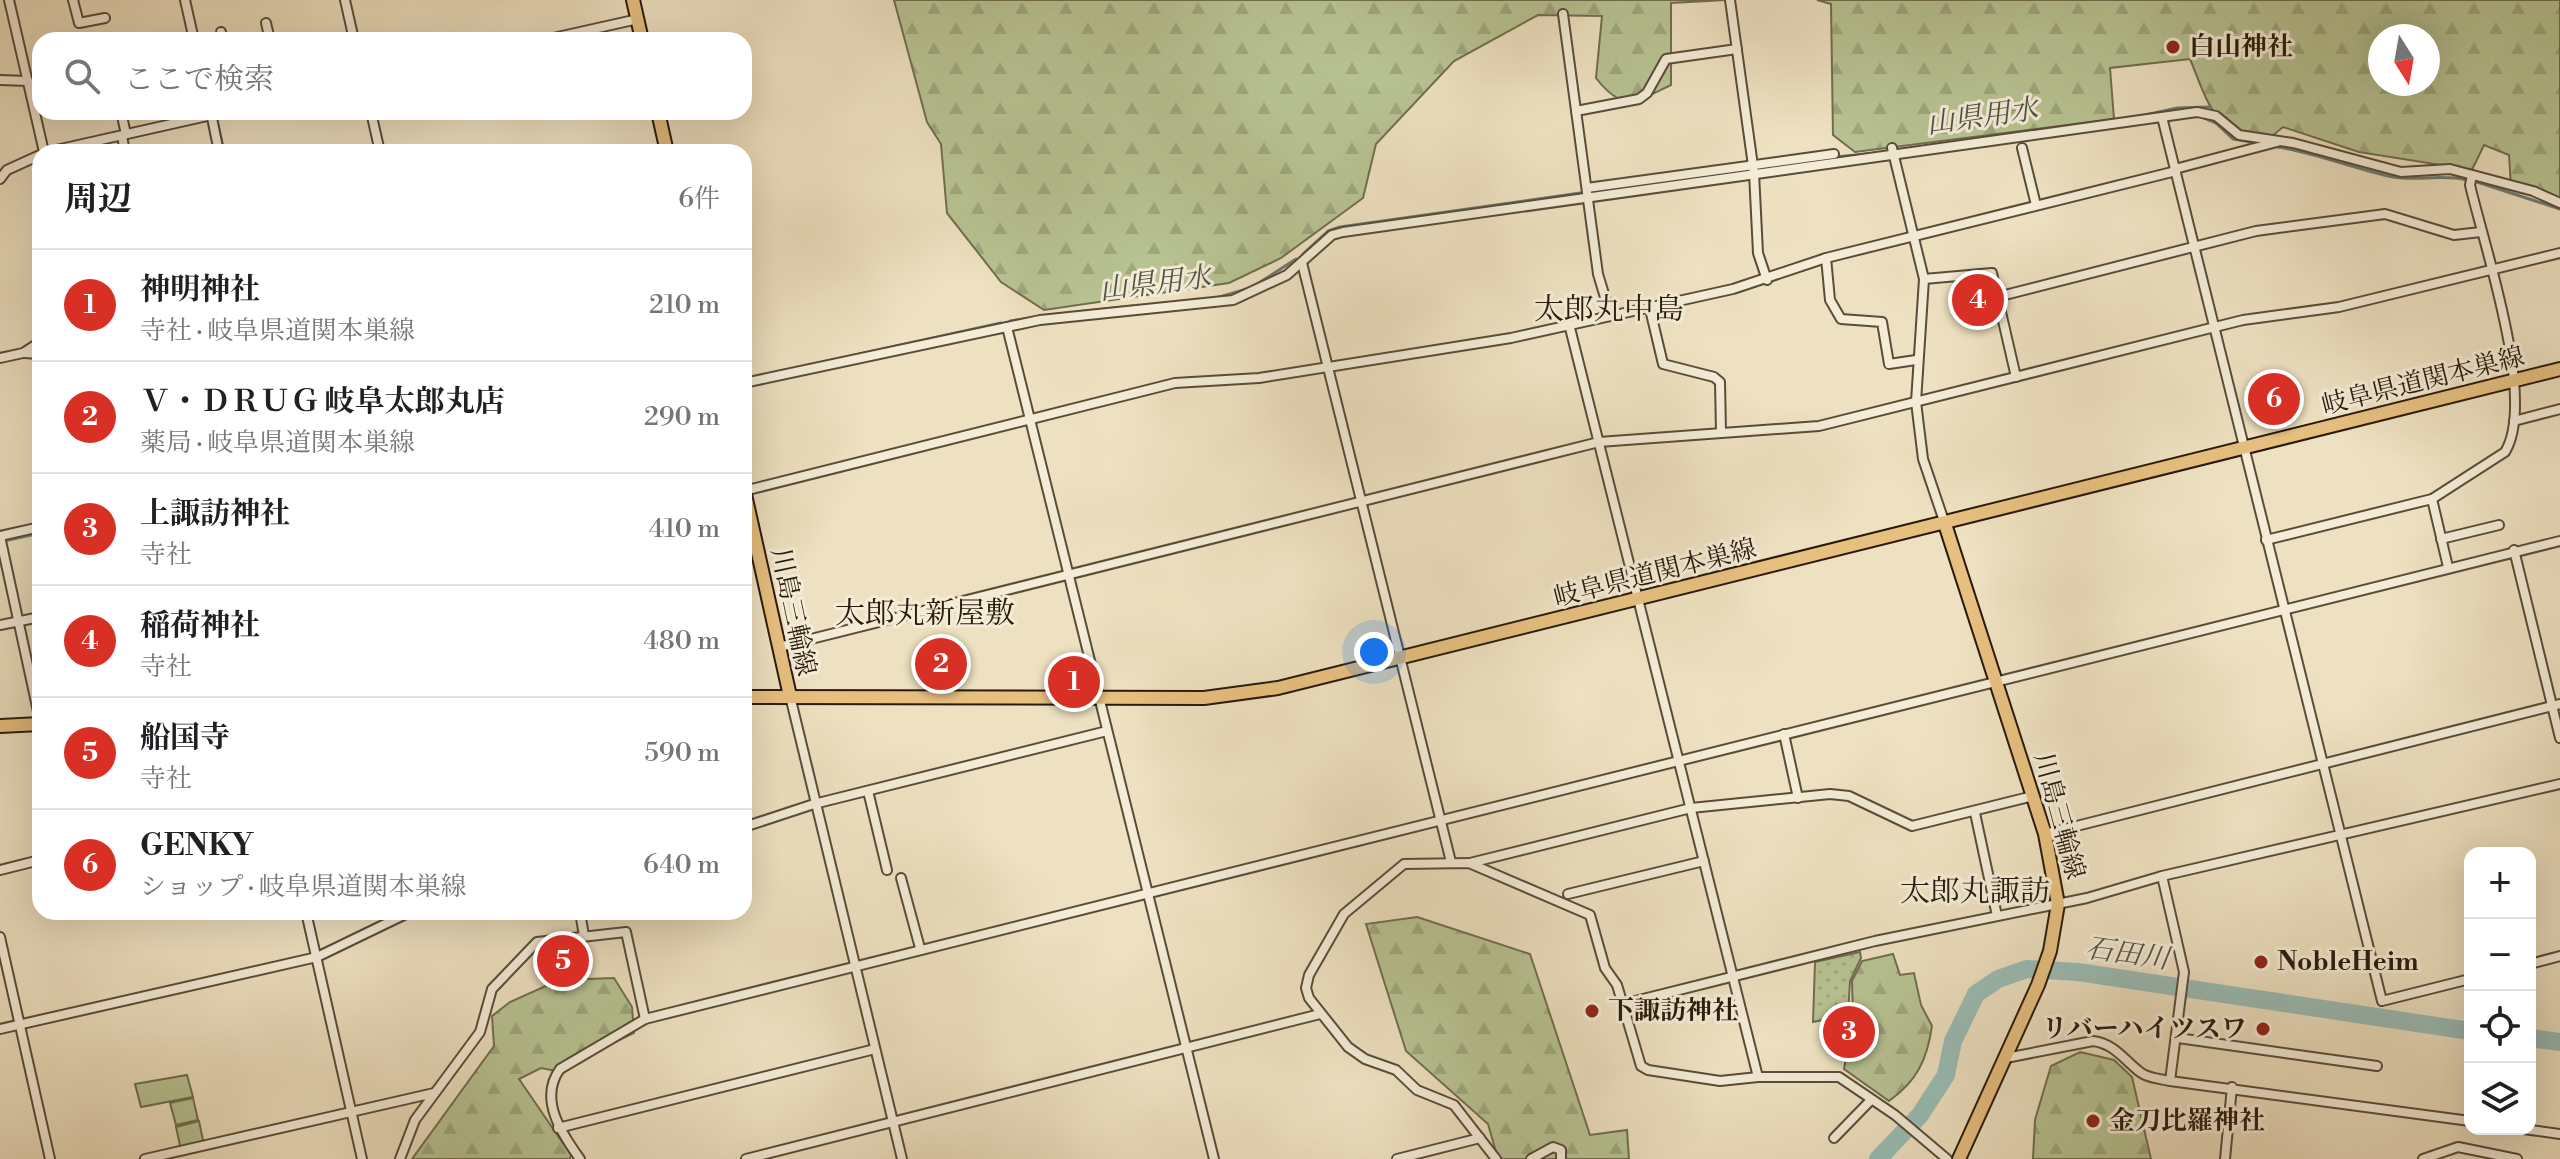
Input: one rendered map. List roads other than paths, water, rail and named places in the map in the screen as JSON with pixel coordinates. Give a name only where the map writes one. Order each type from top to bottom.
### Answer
[{"type":"main road","points":[[633,0],[640,32]]},
{"type":"main road","points":[[660,120],[665,144]]},
{"type":"main road","name":"岐阜県道関本巣線","points":[[752,697],[1100,699],[1232,695],[1401,659],[2560,369]]},
{"type":"main road","name":"川島三輪線","points":[[1945,524],[2045,834],[2058,904],[2048,957],[2038,985],[1959,1159]]},
{"type":"main road","name":"川島三輪線","points":[[752,526],[790,696]]},
{"type":"main road","points":[[0,726],[32,724]]},
{"type":"street","points":[[9,0],[32,99]]},
{"type":"street","points":[[73,0],[79,23],[105,18]]},
{"type":"street","points":[[185,0],[192,32]]},
{"type":"street","points":[[345,0],[352,32]]},
{"type":"street","points":[[1730,0],[1753,169],[1758,253],[1767,280]]},
{"type":"street","points":[[1563,14],[1598,274],[1610,314]]},
{"type":"street","points":[[580,32],[638,19]]},
{"type":"street","points":[[266,23],[268,32]]},
{"type":"street","points":[[1576,111],[1639,99],[1647,93],[1666,59],[1737,49]]},
{"type":"street","points":[[0,80],[28,81]]},
{"type":"street","points":[[752,381],[1007,327],[1074,316],[1233,300],[1269,285],[1302,263],[1332,235],[1343,232],[1587,192],[2162,117],[2207,113],[2239,135],[2401,172],[2450,169],[2560,203]]},
{"type":"street","points":[[2162,117],[2382,1001],[2464,980]]},
{"type":"street","points":[[37,120],[42,144]]},
{"type":"street","points":[[122,120],[125,144]]},
{"type":"street","points":[[84,144],[186,120]]},
{"type":"street","points":[[212,120],[217,144]]},
{"type":"street","points":[[373,120],[378,144]]},
{"type":"street","points":[[752,488],[1175,383],[1259,378],[1511,338],[1767,280],[1826,258],[2278,142]]},
{"type":"street","points":[[2022,148],[2036,205]]},
{"type":"street","points":[[1892,152],[1924,279],[1916,360],[1916,402],[1923,459],[1945,524]]},
{"type":"street","points":[[1753,169],[1834,154]]},
{"type":"street","points":[[0,179],[7,170],[32,159]]},
{"type":"street","points":[[2266,540],[2432,499],[2505,452],[2511,442],[2517,380],[2470,185],[2472,175]]},
{"type":"street","points":[[1997,297],[2256,231],[2385,214],[2454,235],[2481,232]]},
{"type":"street","points":[[779,647],[1599,442],[1819,426],[2243,320],[2368,301],[2560,253]]},
{"type":"street","points":[[1826,258],[1830,300],[1841,319],[1882,322],[1889,364],[1916,360]]},
{"type":"street","points":[[1302,263],[1451,862]]},
{"type":"street","points":[[1924,279],[1992,273],[2016,377]]},
{"type":"street","points":[[1649,305],[1663,364],[1714,377],[1720,382],[1721,433]]},
{"type":"street","points":[[1569,324],[1758,1077]]},
{"type":"street","points":[[1007,327],[1214,1159]]},
{"type":"street","points":[[23,353],[32,347]]},
{"type":"street","points":[[0,358],[32,354]]},
{"type":"street","points":[[2514,421],[2560,409]]},
{"type":"street","points":[[2432,499],[2448,567]]},
{"type":"street","points":[[2441,539],[2499,525]]},
{"type":"street","points":[[32,529],[1,539],[32,685]]},
{"type":"street","points":[[580,1159],[558,1128],[551,1091],[560,1069],[645,1019],[920,948],[2284,612],[2514,550],[2560,541]]},
{"type":"street","points":[[2514,550],[2556,705],[2560,738]]},
{"type":"street","points":[[0,625],[32,619]]},
{"type":"street","points":[[790,696],[902,1159]]},
{"type":"street","points":[[2045,834],[2556,705]]},
{"type":"street","points":[[752,824],[814,804],[1107,731]]},
{"type":"street","points":[[1784,734],[1798,798]]},
{"type":"street","points":[[1623,1004],[1875,941],[2058,904],[2162,876],[2560,784]]},
{"type":"street","points":[[868,791],[887,870]]},
{"type":"street","points":[[1496,1159],[1454,1105],[1417,1090],[1396,1070],[1365,1059],[1348,1047],[1320,1014],[1306,988],[1309,975],[1344,914],[1394,869],[1404,864],[1469,863],[1691,808],[1849,796],[1912,826],[1975,813],[2033,796]]},
{"type":"street","points":[[1975,813],[1997,916]]},
{"type":"street","points":[[1568,894],[1704,861]]},
{"type":"street","points":[[0,870],[32,862]]},
{"type":"street","points":[[1469,863],[1590,915],[1605,968],[1617,985],[1641,1066],[1648,1070],[1720,1081],[1758,1077],[1839,1077],[1870,1101],[1895,1115],[1947,1159]]},
{"type":"street","points":[[2162,876],[2184,972],[2178,1038],[2170,1081]]},
{"type":"street","points":[[901,878],[920,948]]},
{"type":"street","points":[[308,920],[362,1159]]},
{"type":"street","points":[[0,1029],[317,957],[393,920]]},
{"type":"street","points":[[581,920],[584,936]]},
{"type":"street","points":[[400,1159],[415,1120],[480,1032],[492,989],[537,942],[621,931],[629,936],[645,1019]]},
{"type":"street","points":[[0,937],[50,1159]]},
{"type":"street","points":[[2536,962],[2560,956]]},
{"type":"street","points":[[746,1159],[1320,1014]]},
{"type":"street","points":[[2178,1038],[2377,1066]]},
{"type":"street","points":[[2006,1058],[2093,1041],[2104,1042],[2124,1055],[2142,1075],[2464,1120]]},
{"type":"street","points":[[558,1128],[875,1049]]},
{"type":"street","points":[[2225,1159],[2232,1087]]},
{"type":"street","points":[[145,1159],[435,1093]]},
{"type":"street","points":[[1834,1138],[1870,1101]]},
{"type":"street","points":[[2536,1131],[2560,1134]]},
{"type":"street","points":[[1397,1159],[1480,1138]]},
{"type":"street","points":[[1531,1159],[1553,1147],[1561,1150],[1561,1159]]},
{"type":"street","points":[[2423,1159],[2458,1147],[2517,1159]]},
{"type":"waterway","name":"山県用水","points":[[189,0],[196,32]]},
{"type":"waterway","name":"山県用水","points":[[2136,117],[2177,108],[2210,107]]},
{"type":"waterway","name":"山県用水","points":[[2170,120],[2194,116]]},
{"type":"waterway","name":"山県用水","points":[[2202,117],[2216,123],[2233,139],[2258,143]]},
{"type":"waterway","name":"山県用水","points":[[217,121],[222,144]]},
{"type":"waterway","name":"山県用水","points":[[2278,147],[2393,177],[2467,180]]},
{"type":"waterway","name":"山県用水","points":[[1835,157],[1887,152]]},
{"type":"waterway","name":"山県用水","points":[[1628,186],[1715,174]]},
{"type":"waterway","name":"山県用水","points":[[2477,182],[2560,209]]},
{"type":"waterway","name":"山県用水","points":[[1303,254],[1328,231],[1340,227],[1580,193]]},
{"type":"waterway","name":"山県用水","points":[[1254,286],[1296,259]]},
{"type":"waterway","name":"山県用水","points":[[1216,298],[1247,289]]},
{"type":"waterway","name":"山県用水","points":[[1049,315],[1133,306]]},
{"type":"waterway","name":"山県用水","points":[[1010,321],[1037,317]]},
{"type":"waterway","name":"山県用水","points":[[810,365],[1001,323]]},
{"type":"waterway","name":"山県用水","points":[[752,378],[760,376]]},
{"type":"waterway","name":"山県用水","points":[[4,541],[32,535]]},
{"type":"waterway","name":"石田川","points":[[1878,1159],[1920,1115],[1946,1075],[1953,1041],[1976,994],[1998,979],[2027,969],[2078,972],[2464,1030]]},
{"type":"waterway","name":"石田川","points":[[2536,1039],[2560,1042]]},
{"type":"place","name":"白山神社","points":[[2173,47]]},
{"type":"place","name":"稲荷神社","points":[[1978,300]]},
{"type":"place","name":"GENKY","points":[[2274,399]]},
{"type":"place","name":"Ｖ・ＤＲＵＧ 岐阜太郎丸店","points":[[941,664]]},
{"type":"place","name":"神明神社","points":[[1074,682]]},
{"type":"place","name":"船国寺","points":[[563,961]]},
{"type":"place","name":"NobleHeim","points":[[2261,962]]},
{"type":"place","name":"下諏訪神社","points":[[1592,1011]]},
{"type":"place","name":"リバーハイツスワ","points":[[2263,1029]]},
{"type":"place","name":"上諏訪神社","points":[[1849,1032]]},
{"type":"place","name":"金刀比羅神社","points":[[2093,1121]]},
{"type":"district","name":"太郎丸中島","points":[[1609,310]]},
{"type":"district","name":"太郎丸新屋敷","points":[[925,614]]},
{"type":"district","name":"太郎丸諏訪","points":[[1975,892]]}]
